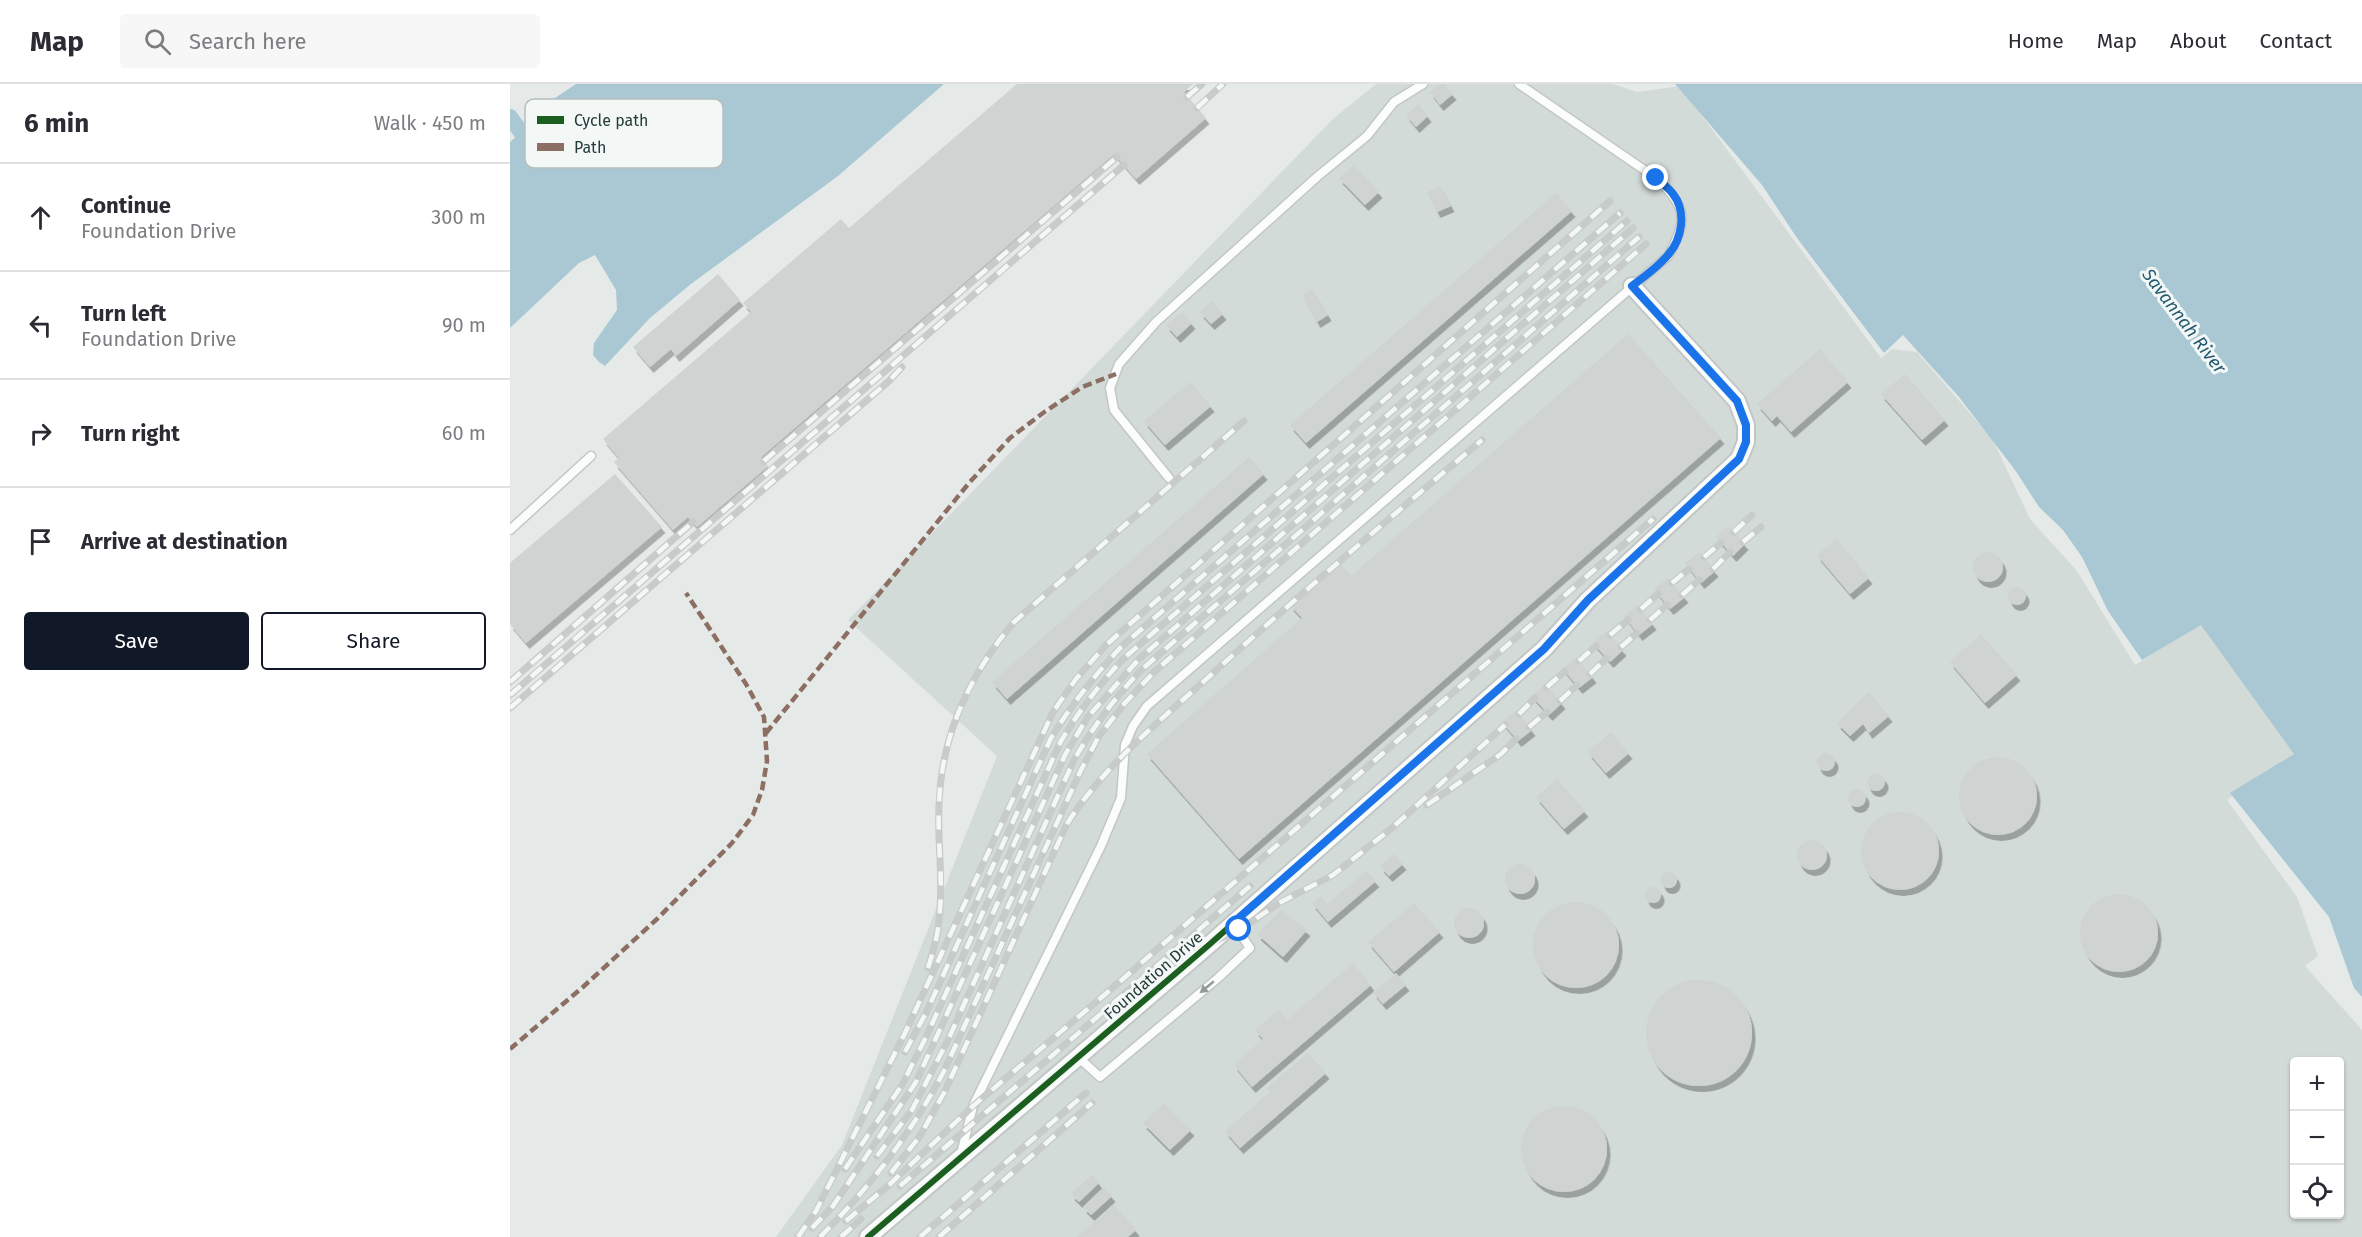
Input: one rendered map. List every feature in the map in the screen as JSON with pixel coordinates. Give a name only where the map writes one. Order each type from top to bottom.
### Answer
[{"type":"street","name":"Foundation Drive","points":[[868,1237],[1233,923],[1544,649],[1588,600],[1739,459],[1746,442],[1746,425],[1737,401],[1632,286]]},
{"type":"lane","points":[[1169,478],[1114,410],[1110,388],[1119,364],[1156,322],[1318,176],[1367,136],[1394,102],[1423,84]]},
{"type":"lane","points":[[960,1157],[973,1106],[1106,837],[1121,798],[1125,745],[1132,726],[1147,706],[1668,256],[1678,239],[1682,223],[1680,208],[1673,194],[1656,178],[1519,84]]},
{"type":"lane","points":[[510,530],[591,456]]},
{"type":"lane","points":[[1078,1057],[1100,1077],[1218,978],[1250,948],[1233,923]]},
{"type":"shaded area","points":[[1376,84],[1613,84],[1637,92],[1680,86],[1881,358],[1892,349],[1917,352],[1993,440],[2030,519],[2077,571],[2135,665],[2201,624],[2295,754],[2227,800],[2297,897],[2318,956],[2305,966],[2362,1030],[2362,1237],[776,1237],[842,1145],[997,756],[848,620],[1333,119]]},
{"type":"water","points":[[576,84],[944,84],[838,176],[691,284],[650,318],[605,366],[593,355],[594,343],[617,310],[616,290],[595,255],[579,263],[510,328],[510,142],[525,128],[525,168],[723,168],[723,99],[554,99]]},
{"type":"water","name":"Savannah River","points":[[1675,84],[2362,84],[2362,997],[2354,988],[2329,917],[2230,793],[2294,754],[2201,625],[2142,660],[2108,611],[2082,557],[2063,530],[2039,507],[2015,470],[1959,397],[1903,335],[1884,353],[1797,238],[1762,185]]},
{"type":"building","points":[[1017,84],[1193,84],[1184,92],[1206,118],[1136,179],[1114,154],[761,457],[768,466],[697,527],[688,517],[673,530],[614,462],[619,458],[603,439],[751,312],[743,303],[841,219],[849,228]]},
{"type":"building","points":[[1440,84],[1444,84],[1453,94],[1440,105],[1430,92]]},
{"type":"building","points":[[1418,104],[1428,116],[1416,127],[1406,115]]},
{"type":"building","points":[[1354,165],[1379,192],[1365,205],[1339,178]]},
{"type":"building","points":[[1440,186],[1451,206],[1437,212],[1427,192]]},
{"type":"building","points":[[1556,193],[1572,211],[1306,443],[1290,425]]},
{"type":"building","points":[[718,274],[740,300],[676,356],[671,349],[650,367],[633,347]]},
{"type":"building","points":[[1312,289],[1328,315],[1317,322],[1302,295]]},
{"type":"building","points":[[1212,301],[1223,314],[1211,324],[1200,312]]},
{"type":"building","points":[[1182,312],[1192,323],[1177,337],[1166,325]]},
{"type":"building","points":[[1628,334],[1721,438],[1239,859],[1147,754],[1302,618],[1290,605],[1339,562],[1351,576]]},
{"type":"building","points":[[1820,349],[1848,382],[1791,432],[1777,416],[1772,421],[1757,404]]},
{"type":"building","points":[[1905,374],[1945,420],[1922,440],[1881,394]]},
{"type":"building","points":[[1190,382],[1211,406],[1165,445],[1144,421]]},
{"type":"building","points":[[1249,457],[1264,474],[1007,699],[992,682]]},
{"type":"building","points":[[615,474],[662,527],[526,643],[510,624],[510,563]]},
{"type":"building","points":[[1728,526],[1745,544],[1733,556],[1716,537]]},
{"type":"building","points":[[1837,539],[1869,578],[1850,594],[1817,555]]},
{"type":"building","points":[[1699,552],[1715,571],[1701,583],[1685,563]]},
{"type":"building","points":[[1988,552],[1999,556],[2003,567],[1999,578],[1988,582],[1977,578],[1973,567],[1977,556]]},
{"type":"building","points":[[1668,578],[1685,597],[1670,609],[1654,589]]},
{"type":"building","points":[[2017,587],[2023,590],[2026,596],[2023,602],[2017,605],[2011,602],[2008,596],[2011,590]]},
{"type":"building","points":[[1638,605],[1653,624],[1639,635],[1624,616]]},
{"type":"building","points":[[1606,631],[1623,650],[1610,662],[1593,643]]},
{"type":"building","points":[[1981,634],[2017,675],[1985,703],[1950,662]]},
{"type":"building","points":[[1576,657],[1593,677],[1579,688],[1563,669]]},
{"type":"building","points":[[1545,684],[1562,703],[1549,715],[1532,696]]},
{"type":"building","points":[[1869,692],[1889,716],[1869,733],[1863,724],[1850,736],[1837,723]]},
{"type":"building","points":[[1516,710],[1532,730],[1518,741],[1502,722]]},
{"type":"building","points":[[1611,732],[1629,753],[1606,773],[1588,752]]},
{"type":"building","points":[[1826,753],[1832,756],[1835,762],[1832,768],[1826,771],[1820,768],[1817,762],[1820,756]]},
{"type":"building","points":[[1990,757],[2006,757],[2020,763],[2031,774],[2037,788],[2037,804],[2031,818],[2020,829],[2006,835],[1990,835],[1976,829],[1965,818],[1959,804],[1959,788],[1965,774],[1976,763]]},
{"type":"building","points":[[1876,773],[1882,776],[1885,782],[1882,788],[1876,791],[1870,788],[1867,782],[1870,776]]},
{"type":"building","points":[[1557,779],[1585,811],[1564,829],[1536,797]]},
{"type":"building","points":[[1857,789],[1863,792],[1866,798],[1863,804],[1857,807],[1851,804],[1848,798],[1851,792]]},
{"type":"building","points":[[1892,812],[1908,812],[1922,818],[1933,829],[1939,843],[1939,859],[1933,873],[1922,884],[1908,890],[1892,890],[1878,884],[1867,873],[1861,859],[1861,843],[1867,829],[1878,818]]},
{"type":"building","points":[[1812,840],[1823,844],[1827,855],[1823,866],[1812,870],[1801,866],[1797,855],[1801,844]]},
{"type":"building","points":[[1394,854],[1403,864],[1389,876],[1380,866]]},
{"type":"building","points":[[1520,864],[1531,868],[1535,879],[1531,890],[1520,894],[1509,890],[1505,879],[1509,868]]},
{"type":"building","points":[[1366,871],[1376,881],[1328,922],[1312,903],[1321,896],[1327,904]]},
{"type":"building","points":[[1669,872],[1677,880],[1669,888],[1661,880]]},
{"type":"building","points":[[1653,887],[1661,895],[1653,903],[1645,895]]},
{"type":"building","points":[[2111,894],[2127,894],[2141,900],[2152,911],[2158,925],[2158,941],[2152,955],[2141,966],[2127,972],[2111,972],[2097,966],[2086,955],[2080,941],[2080,925],[2086,911],[2097,900]]},
{"type":"building","points":[[1576,902],[1592,906],[1606,915],[1615,929],[1619,945],[1615,961],[1606,975],[1592,984],[1576,988],[1560,984],[1546,975],[1537,961],[1533,945],[1537,929],[1546,915],[1560,906]]},
{"type":"building","points":[[1414,903],[1440,932],[1394,972],[1368,942]]},
{"type":"building","points":[[1469,908],[1480,912],[1484,923],[1480,934],[1469,938],[1458,934],[1454,923],[1458,912]]},
{"type":"building","points":[[1281,910],[1307,930],[1283,957],[1257,934]]},
{"type":"building","points":[[1353,963],[1371,985],[1252,1087],[1234,1065],[1263,1039],[1255,1030],[1279,1010],[1287,1020]]},
{"type":"building","points":[[1396,973],[1406,985],[1383,1004],[1373,992]]},
{"type":"building","points":[[1699,980],[1719,984],[1737,995],[1748,1013],[1752,1033],[1748,1053],[1737,1071],[1719,1082],[1699,1086],[1679,1082],[1661,1071],[1650,1053],[1646,1033],[1650,1013],[1661,995],[1679,984]]},
{"type":"building","points":[[1308,1053],[1326,1073],[1240,1148],[1225,1131],[1270,1092],[1267,1088]]},
{"type":"building","points":[[1164,1103],[1191,1130],[1170,1150],[1143,1123]]},
{"type":"building","points":[[1564,1106],[1580,1110],[1594,1119],[1603,1133],[1607,1149],[1603,1165],[1594,1179],[1580,1188],[1564,1192],[1548,1188],[1534,1179],[1525,1165],[1521,1149],[1525,1133],[1534,1119],[1548,1110]]},
{"type":"building","points":[[1092,1174],[1099,1183],[1079,1202],[1071,1194]]},
{"type":"building","points":[[1104,1187],[1112,1196],[1091,1215],[1083,1207]]},
{"type":"building","points":[[1114,1205],[1136,1230],[1128,1237],[1077,1237]]},
{"type":"waterway","points":[[510,117],[521,132]]},
{"type":"railway","points":[[1187,97],[1202,84]]},
{"type":"railway","points":[[1197,108],[1223,84]]},
{"type":"railway","points":[[764,461],[1117,157]]},
{"type":"railway","points":[[510,695],[1124,165]]},
{"type":"railway","points":[[798,1237],[816,1211],[905,1033],[1053,712],[1076,679],[1106,645],[1610,201]]},
{"type":"railway","points":[[905,1052],[926,1013],[1051,738],[1075,702],[1102,669],[1121,647],[1620,213]]},
{"type":"railway","points":[[845,1169],[902,1085],[1061,741],[1082,709],[1106,679],[1123,659],[1627,221]]},
{"type":"railway","points":[[812,1228],[833,1206],[916,1082],[1065,755],[1087,718],[1139,659],[1633,228]]},
{"type":"railway","points":[[877,1156],[912,1110],[948,1040],[1074,760],[1096,725],[1121,692],[1140,671],[1639,237]]},
{"type":"railway","points":[[820,1237],[873,1179],[931,1094],[944,1071],[1081,770],[1099,736],[1125,703],[1154,672],[1646,244]]},
{"type":"railway","points":[[510,708],[889,381],[902,367]]},
{"type":"railway","points":[[928,968],[936,938],[940,905],[941,779],[952,730],[971,685],[998,642],[1014,622],[1244,421]]},
{"type":"railway","points":[[891,1173],[920,1136],[944,1093],[1067,824],[1098,782],[1134,744],[1245,644],[1482,440]]},
{"type":"railway","points":[[1734,532],[1752,515]]},
{"type":"railway","points":[[846,1221],[890,1184],[973,1106],[1109,991],[1653,519]]},
{"type":"railway","points":[[510,682],[693,522]]},
{"type":"railway","points":[[1743,542],[1761,527]]},
{"type":"railway","points":[[1704,557],[1721,543]]},
{"type":"railway","points":[[1713,569],[1730,552]]},
{"type":"railway","points":[[1672,583],[1689,569]]},
{"type":"railway","points":[[1682,595],[1699,580]]},
{"type":"railway","points":[[1641,609],[1658,594]]},
{"type":"railway","points":[[1650,620],[1667,605]]},
{"type":"railway","points":[[1610,635],[1628,620]]},
{"type":"railway","points":[[1621,647],[1637,633]]},
{"type":"railway","points":[[1579,661],[1596,646]]},
{"type":"railway","points":[[1590,674],[1607,658]]},
{"type":"railway","points":[[1547,687],[1565,671]]},
{"type":"railway","points":[[1560,701],[1577,685]]},
{"type":"railway","points":[[1519,714],[1535,698]]},
{"type":"railway","points":[[1529,727],[1547,712]]},
{"type":"railway","points":[[1158,972],[1333,875],[1392,828],[1505,725]]},
{"type":"railway","points":[[1427,805],[1501,754],[1516,739]]},
{"type":"railway","points":[[900,1186],[1250,886]]},
{"type":"railway","points":[[920,1237],[1086,1093]]},
{"type":"railway","points":[[939,1237],[1092,1103]]},
{"type":"railway","points":[[841,1237],[861,1219]]},
{"type":"marked path","points":[[766,733],[969,483],[1010,438],[1082,387],[1116,374]]},
{"type":"marked path","points":[[510,1049],[583,987],[657,919],[732,843],[753,815],[762,790],[767,761],[764,717],[746,684],[686,593]]},
{"type":"cycle path","points":[[868,1237],[1210,944],[1544,649],[1588,600],[1739,459],[1746,442],[1746,425],[1737,401],[1632,286]]},
{"type":"route","points":[[1239,929],[1233,923],[1544,649],[1588,600],[1739,459],[1746,442],[1746,425],[1737,401],[1632,286],[1668,256],[1678,239],[1682,223],[1680,208],[1673,194],[1656,178]]}]
